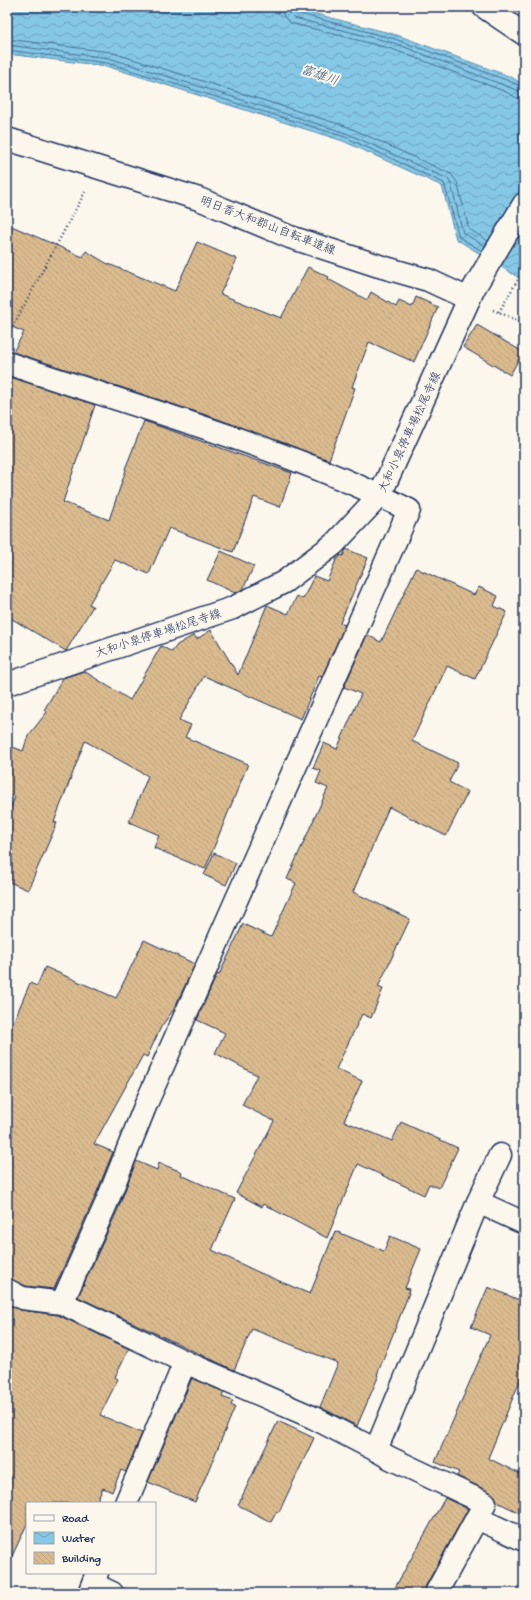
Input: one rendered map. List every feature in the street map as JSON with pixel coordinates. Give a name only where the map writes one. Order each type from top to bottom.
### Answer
[{"type":"street","points":[[484,7],[524,34]]},
{"type":"street","name":"明日香大和郡山自転車道線","points":[[7,139],[199,199],[290,237],[472,294]]},
{"type":"street","name":"大和小泉停車場松尾寺線","points":[[7,684],[233,608],[284,582],[334,544],[380,495],[472,294],[524,204]]},
{"type":"street","points":[[7,363],[243,441],[352,483],[410,510],[146,1104],[106,1204],[62,1303]]},
{"type":"street","points":[[376,1450],[478,1202],[500,1155]]},
{"type":"street","points":[[478,1202],[524,1223]]},
{"type":"street","points":[[7,1290],[22,1298],[62,1303],[185,1362],[312,1417],[390,1458],[485,1503],[436,1593]]},
{"type":"street","points":[[126,1502],[185,1362]]},
{"type":"street","points":[[477,1518],[524,1540]]},
{"type":"path","points":[[7,337],[99,167]]},
{"type":"path","points":[[499,312],[524,269]]},
{"type":"path","points":[[472,294],[499,312],[524,323]]},
{"type":"water","name":"富雄川","points":[[7,7],[289,7],[397,35],[511,77],[524,85],[524,281],[456,239],[442,186],[343,141],[106,66],[7,54]]},
{"type":"building","points":[[7,224],[83,257],[86,251],[106,263],[175,291],[197,242],[237,259],[220,294],[281,318],[308,267],[329,277],[328,279],[367,300],[371,292],[396,307],[399,301],[412,307],[416,297],[438,307],[414,362],[369,342],[352,387],[355,388],[329,460],[215,418],[13,352],[24,332],[7,325]]},
{"type":"building","points":[[477,325],[523,352],[510,375],[463,347]]},
{"type":"building","points":[[7,376],[95,405],[63,502],[109,520],[126,470],[125,469],[144,421],[292,473],[280,507],[254,497],[233,552],[169,528],[149,574],[115,560],[89,604],[93,606],[66,651],[7,616]]},
{"type":"building","points":[[346,549],[368,558],[340,623],[345,625],[322,677],[319,676],[301,719],[204,676],[179,720],[191,725],[185,737],[248,764],[205,869],[154,848],[159,835],[129,822],[148,776],[85,741],[54,822],[57,823],[28,890],[7,881],[7,816],[15,797],[7,794],[7,764],[13,747],[23,751],[28,736],[47,712],[44,710],[63,678],[84,671],[130,700],[161,646],[172,652],[177,645],[194,635],[197,639],[211,630],[238,675],[267,605],[288,614],[297,596],[303,599],[314,576],[327,581],[337,558],[339,558],[340,555],[343,556]]},
{"type":"building","points":[[221,551],[254,566],[243,589],[235,593],[207,580]]},
{"type":"building","points":[[416,568],[474,595],[479,587],[498,596],[494,606],[507,612],[475,679],[447,666],[412,741],[458,763],[449,782],[468,792],[446,836],[389,807],[353,892],[410,919],[378,987],[383,989],[371,1018],[362,1014],[336,1069],[362,1081],[344,1121],[392,1141],[401,1122],[458,1148],[439,1188],[429,1184],[424,1195],[358,1164],[327,1238],[263,1204],[262,1207],[236,1193],[274,1121],[242,1105],[257,1075],[215,1053],[225,1033],[197,1020],[217,974],[219,975],[243,924],[271,937],[296,883],[287,879],[328,788],[316,783],[321,771],[313,768],[324,743],[337,749],[361,694],[344,687],[367,635],[381,642]]},
{"type":"building","points":[[214,853],[236,863],[226,885],[204,875]]},
{"type":"building","points":[[144,940],[195,964],[174,1009],[161,1027],[147,1057],[143,1055],[94,1144],[113,1152],[54,1289],[26,1286],[7,1278],[7,1037],[30,983],[37,986],[45,967],[116,998]]},
{"type":"building","points":[[136,1161],[157,1170],[159,1163],[182,1172],[181,1175],[235,1199],[212,1250],[258,1272],[310,1294],[335,1231],[384,1251],[390,1236],[421,1249],[405,1288],[409,1289],[409,1293],[377,1375],[379,1375],[357,1426],[320,1407],[338,1363],[252,1329],[234,1370],[78,1297],[118,1209]]},
{"type":"building","points":[[488,1287],[524,1302],[524,1371],[488,1458],[524,1476],[524,1515],[497,1502],[495,1496],[490,1492],[457,1476],[459,1472],[435,1462],[490,1335],[471,1327]]},
{"type":"building","points":[[7,1304],[20,1310],[58,1315],[129,1349],[115,1377],[118,1379],[100,1415],[142,1433],[126,1472],[121,1470],[112,1492],[103,1488],[96,1502],[26,1502],[26,1526],[7,1567]]},
{"type":"building","points":[[192,1378],[224,1392],[222,1397],[233,1401],[231,1405],[235,1407],[195,1502],[148,1482]]},
{"type":"building","points":[[278,1421],[314,1438],[279,1512],[277,1511],[271,1522],[238,1505]]},
{"type":"building","points":[[445,1498],[468,1509],[423,1593],[392,1593]]}]
